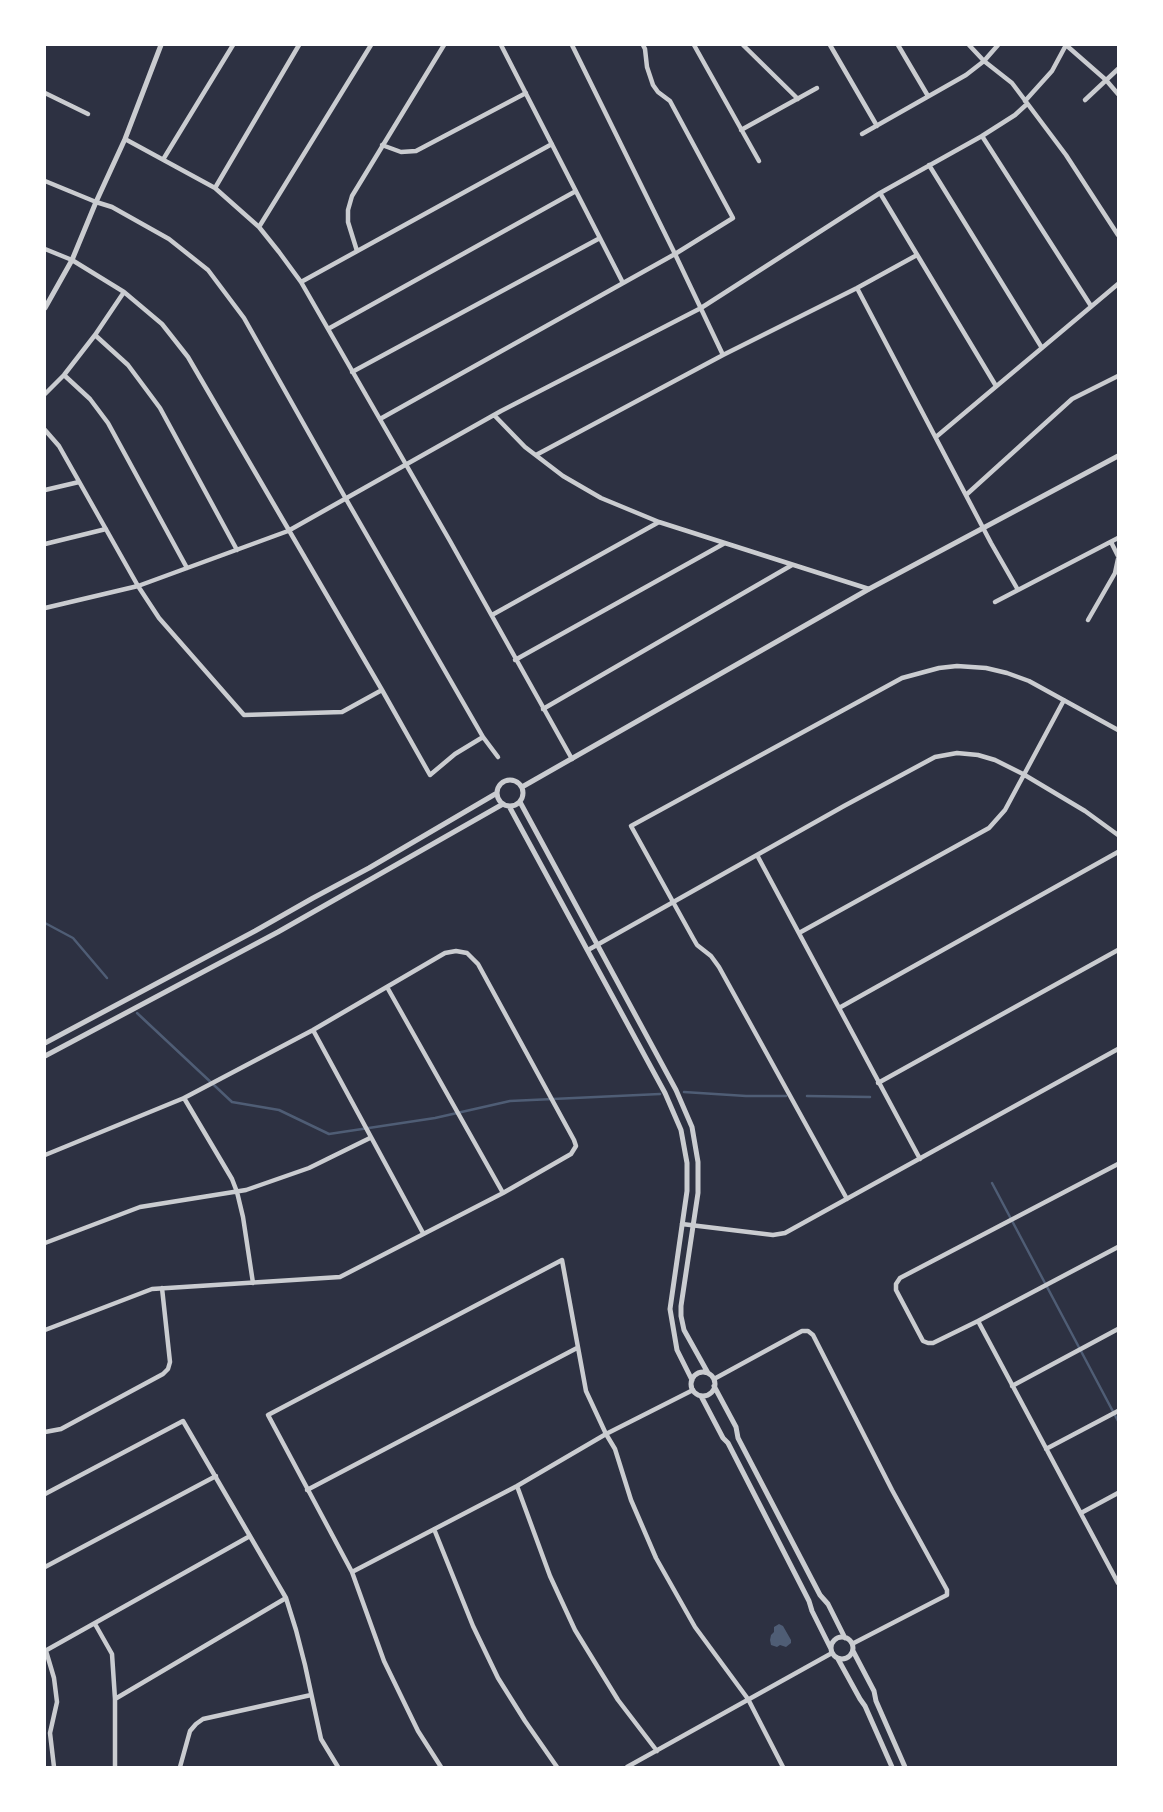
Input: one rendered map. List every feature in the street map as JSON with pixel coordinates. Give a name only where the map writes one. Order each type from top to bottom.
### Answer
[{"type":"street","points":[[45,308],[72,260],[125,138],[162,45]]},
{"type":"street","points":[[164,158],[233,45]]},
{"type":"street","points":[[215,188],[299,45]]},
{"type":"street","points":[[259,227],[371,45]]},
{"type":"street","points":[[357,251],[348,222],[350,203],[382,145],[444,45]]},
{"type":"street","points":[[501,45],[623,283]]},
{"type":"street","points":[[572,45],[723,355]]},
{"type":"street","points":[[380,419],[675,254],[733,218],[670,101],[658,92],[653,85],[643,45]]},
{"type":"street","points":[[694,45],[759,161]]},
{"type":"street","points":[[743,45],[798,99]]},
{"type":"street","points":[[830,45],[877,126]]},
{"type":"street","points":[[898,45],[928,96]]},
{"type":"street","points":[[970,45],[984,61],[1012,83],[1066,154],[1118,235]]},
{"type":"street","points":[[862,134],[966,75],[984,61],[998,45]]},
{"type":"street","points":[[45,608],[138,586],[288,531],[494,415],[700,308],[880,193],[982,136],[1015,115],[1052,71],[1066,45],[1106,80],[1118,94]]},
{"type":"street","points":[[1085,100],[1118,69]]},
{"type":"street","points":[[741,130],[817,88]]},
{"type":"street","points":[[45,93],[88,114]]},
{"type":"street","points":[[382,145],[401,152],[416,151],[526,93]]},
{"type":"street","points":[[982,136],[1091,306]]},
{"type":"street","points":[[125,138],[215,188],[259,227],[301,282],[492,615],[515,660],[572,759]]},
{"type":"street","points":[[301,282],[552,144]]},
{"type":"street","points":[[929,165],[1042,348]]},
{"type":"street","points":[[45,181],[112,207],[169,239],[208,270],[244,318],[483,737],[498,757]]},
{"type":"street","points":[[328,329],[576,191]]},
{"type":"street","points":[[880,193],[996,386]]},
{"type":"street","points":[[352,372],[600,238]]},
{"type":"street","points":[[45,249],[72,260],[124,292],[162,324],[188,357],[430,775],[455,754],[483,737]]},
{"type":"street","points":[[536,456],[723,355],[857,288],[916,255]]},
{"type":"street","points":[[936,437],[1118,284]]},
{"type":"street","points":[[857,288],[983,528],[1018,590]]},
{"type":"street","points":[[45,394],[64,375],[124,292]]},
{"type":"street","points":[[95,334],[128,365],[160,408],[237,550]]},
{"type":"street","points":[[64,375],[90,399],[108,423],[187,568]]},
{"type":"street","points":[[966,495],[1072,399],[1118,376]]},
{"type":"street","points":[[494,415],[525,447],[563,476],[588,492],[659,522],[869,589]]},
{"type":"street","points":[[45,430],[59,446],[138,586],[159,618],[244,715],[342,712],[382,690]]},
{"type":"street","points":[[522,787],[869,589],[1118,456]]},
{"type":"street","points":[[45,490],[79,482]]},
{"type":"street","points":[[492,615],[659,522]]},
{"type":"street","points":[[45,544],[106,530]]},
{"type":"street","points":[[994,602],[1118,538]]},
{"type":"street","points":[[1088,620],[1115,574],[1118,557],[1111,542]]},
{"type":"street","points":[[515,660],[725,543]]},
{"type":"street","points":[[543,709],[792,565]]},
{"type":"street","points":[[847,1199],[719,966],[698,945],[631,826],[877,690],[910,675],[939,668],[956,666],[986,668],[1007,673],[1029,681],[1118,730]]},
{"type":"street","points":[[800,933],[989,828],[1000,818],[1005,810],[1064,700]]},
{"type":"street","points":[[588,950],[935,758],[958,753],[978,755],[995,760],[1023,774],[1085,811],[1118,835]]},
{"type":"street","points":[[45,1056],[211,968],[506,805],[515,805],[520,802],[524,792],[518,781],[510,779],[503,781],[498,786],[499,800],[506,805],[588,950],[665,1093],[682,1130],[687,1191],[670,1309],[677,1350],[692,1380],[693,1390],[701,1396],[723,1438],[728,1443],[809,1601],[831,1651],[838,1659],[865,1706],[892,1767]]},
{"type":"street","points":[[45,1044],[369,868],[497,793]]},
{"type":"street","points":[[520,802],[687,1113],[695,1141],[698,1162],[698,1193],[681,1306],[684,1330],[708,1373],[714,1379],[711,1393],[701,1396]]},
{"type":"street","points":[[839,1008],[1118,852]]},
{"type":"street","points":[[757,856],[920,1159]]},
{"type":"street","points":[[313,898],[319,909]]},
{"type":"street","points":[[878,1084],[1118,950]]},
{"type":"street","points":[[45,1155],[184,1098],[313,1030],[445,953],[456,951],[467,953],[478,964],[576,1146],[571,1154],[502,1193],[340,1277],[152,1289],[45,1330]]},
{"type":"street","points":[[206,958],[211,968]]},
{"type":"street","points":[[387,987],[502,1193]]},
{"type":"street","points":[[313,1030],[423,1233]]},
{"type":"street","points":[[682,1224],[779,1235],[1118,1049]]},
{"type":"street","points":[[184,1098],[232,1179],[237,1192],[243,1217],[253,1283]]},
{"type":"street","points":[[45,1243],[140,1207],[237,1192],[309,1168],[370,1138]]},
{"type":"street","points":[[1118,1164],[900,1278],[896,1284],[896,1290],[924,1341],[933,1343],[1118,1247]]},
{"type":"street","points":[[441,1767],[418,1731],[384,1661],[352,1572],[268,1415],[562,1260],[586,1391],[615,1449],[631,1500],[656,1558],[695,1627],[748,1699],[783,1767]]},
{"type":"street","points":[[45,1432],[61,1429],[168,1369],[170,1362],[162,1288]]},
{"type":"street","points":[[978,1321],[1118,1583]]},
{"type":"street","points":[[1012,1386],[1118,1329]]},
{"type":"street","points":[[673,1334],[684,1330]]},
{"type":"street","points":[[714,1379],[802,1331],[808,1331],[813,1335],[892,1490],[947,1590],[947,1595],[852,1644]]},
{"type":"street","points":[[307,1490],[577,1348]]},
{"type":"street","points":[[692,1380],[698,1373],[708,1373]]},
{"type":"street","points":[[714,1386],[736,1427],[738,1438],[820,1595],[828,1604],[845,1638],[852,1644],[853,1651],[874,1691],[876,1701],[905,1767]]},
{"type":"street","points":[[352,1572],[518,1486],[606,1434],[693,1390]]},
{"type":"street","points":[[1046,1449],[1118,1411]]},
{"type":"street","points":[[45,1494],[183,1421],[286,1598],[296,1630],[321,1740],[338,1767]]},
{"type":"street","points":[[728,1443],[738,1438]]},
{"type":"street","points":[[45,1567],[216,1476]]},
{"type":"street","points":[[518,1486],[550,1576],[575,1630],[618,1700],[657,1751]]},
{"type":"street","points":[[1080,1513],[1118,1493]]},
{"type":"street","points":[[434,1529],[473,1626],[498,1678],[557,1767]]},
{"type":"street","points":[[54,1767],[47,1734],[57,1702],[54,1678],[45,1651],[250,1536]]},
{"type":"street","points":[[809,1601],[820,1595]]},
{"type":"street","points":[[114,1699],[286,1598]]},
{"type":"street","points":[[95,1624],[112,1654],[115,1767]]},
{"type":"street","points":[[627,1767],[831,1651],[835,1640],[845,1638]]},
{"type":"street","points":[[838,1659],[847,1658],[853,1651]]},
{"type":"street","points":[[180,1767],[190,1731],[203,1719],[311,1695]]},
{"type":"street","points":[[865,1706],[876,1701]]},
{"type":"water","points":[[779,1624],[783,1626],[791,1640],[791,1643],[786,1647],[771,1645],[770,1640],[774,1627]]},
{"type":"waterway","points":[[45,923],[73,938],[107,978]]},
{"type":"waterway","points":[[137,1013],[232,1102],[279,1110],[329,1134],[435,1118],[510,1101],[660,1094]]},
{"type":"waterway","points":[[684,1092],[746,1096],[786,1096]]},
{"type":"waterway","points":[[807,1096],[870,1097]]},
{"type":"waterway","points":[[992,1183],[1118,1421]]}]
